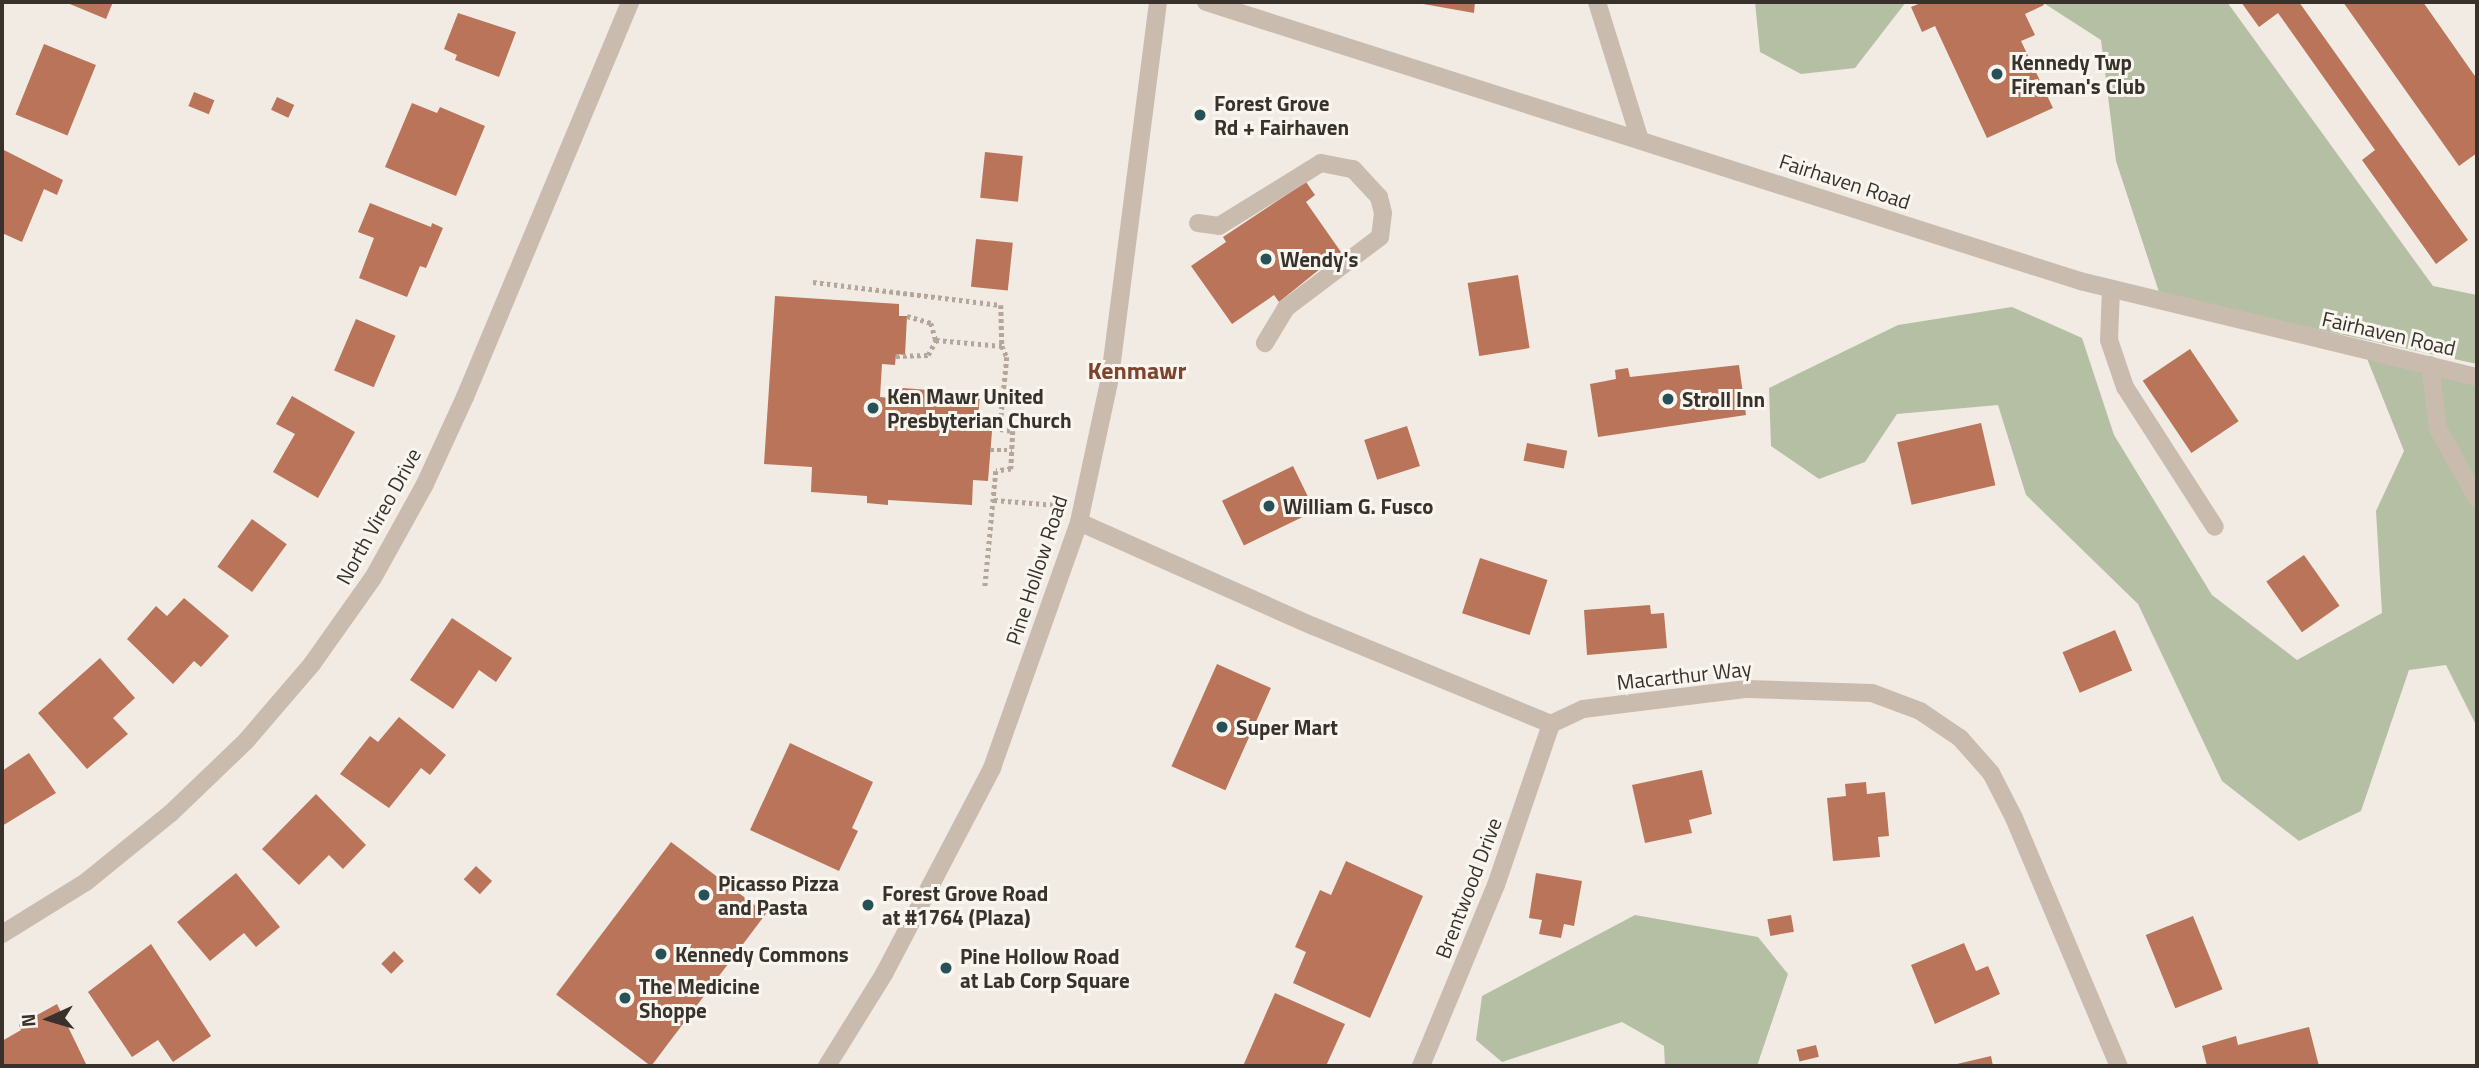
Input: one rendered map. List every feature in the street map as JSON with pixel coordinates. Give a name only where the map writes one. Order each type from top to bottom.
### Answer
[{"type":"street","name":"North Vireo Drive","points":[[2,934],[86,882],[171,813],[228,759],[312,664],[373,578],[425,484],[465,397],[630,2]]},
{"type":"street","name":"Pine Hollow Road","points":[[827,1066],[884,974],[992,768],[1080,515],[1110,377],[1158,2]]},
{"type":"street","name":"Fairhaven Road","points":[[1206,2],[1639,137],[2111,289],[2477,377]]},
{"type":"street","points":[[1597,2],[1639,137]]},
{"type":"street","points":[[1198,223],[1219,226],[1321,163],[1353,169],[1379,197],[1383,214],[1380,237],[1286,307],[1265,343]]},
{"type":"street","points":[[2111,289],[2109,340],[2125,387],[2215,527]]},
{"type":"street","points":[[2430,365],[2438,429],[2477,498]]},
{"type":"street","points":[[1080,515],[1313,626],[1551,724]]},
{"type":"street","name":"Macarthur Way","points":[[1551,724],[1583,709],[1747,689],[1872,693],[1920,711],[1960,738],[1991,773],[2014,818],[2119,1066]]},
{"type":"street","name":"Brentwood Drive","points":[[1421,1066],[1496,886],[1551,724]]},
{"type":"path","points":[[813,282],[1001,304],[1002,346],[1007,357],[1000,429],[1013,431],[1011,468],[996,471],[985,587]]},
{"type":"path","points":[[896,356],[928,355],[936,340],[931,323],[907,316]]},
{"type":"path","points":[[936,340],[1002,346]]},
{"type":"path","points":[[990,450],[1012,450]]},
{"type":"path","points":[[994,500],[1080,515]]},
{"type":"green space","points":[[1755,2],[1906,2],[1855,68],[1801,74],[1760,52]]},
{"type":"green space","points":[[2042,2],[2227,2],[2433,286],[2477,295],[2477,364],[2160,295],[2116,161],[2101,40]]},
{"type":"green space","points":[[2012,307],[2082,338],[2114,435],[2212,595],[2297,660],[2382,613],[2376,511],[2404,451],[2364,351],[2477,377],[2477,727],[2446,665],[2409,670],[2361,811],[2299,841],[2222,781],[2138,604],[2026,495],[1998,405],[1897,414],[1865,462],[1819,479],[1771,446],[1769,388],[1898,325]]},
{"type":"green space","points":[[1635,915],[1758,937],[1788,974],[1757,1066],[1665,1066],[1664,1046],[1622,1022],[1502,1062],[1476,1040],[1482,996]]},
{"type":"building","points":[[65,2],[113,2],[106,19]]},
{"type":"building","points":[[1412,2],[1475,2],[1474,13]]},
{"type":"building","name":"Kennedy Twp Fireman's Club","points":[[1923,2],[2042,2],[2044,5],[2025,14],[2035,35],[2021,41],[2053,108],[1987,138],[1935,26],[1922,32],[1911,7]]},
{"type":"building","points":[[2241,2],[2299,2],[2468,240],[2436,264],[2362,160],[2375,150],[2278,13],[2259,27]]},
{"type":"building","points":[[2343,2],[2423,2],[2477,79],[2477,153],[2459,166]]},
{"type":"building","points":[[458,13],[516,32],[499,77],[455,60],[457,55],[444,49]]},
{"type":"building","points":[[44,44],[96,65],[67,135],[16,114]]},
{"type":"building","points":[[194,92],[214,100],[209,114],[188,106]]},
{"type":"building","points":[[277,97],[294,105],[288,118],[271,110]]},
{"type":"building","points":[[412,103],[437,113],[440,107],[485,126],[456,196],[385,167]]},
{"type":"building","points":[[2,149],[63,180],[57,195],[44,189],[22,242],[2,233]]},
{"type":"building","points":[[985,152],[1023,156],[1018,202],[980,198]]},
{"type":"building","name":"Wendy's","points":[[1306,182],[1315,195],[1306,202],[1341,252],[1279,302],[1274,295],[1232,324],[1191,266],[1226,242],[1223,237]]},
{"type":"building","points":[[370,203],[431,227],[432,223],[443,228],[426,268],[420,266],[407,297],[359,278],[374,238],[358,232]]},
{"type":"building","points":[[976,239],[1013,243],[1008,291],[971,287]]},
{"type":"building","points":[[1518,275],[1530,348],[1479,356],[1468,283]]},
{"type":"building","name":"Ken Mawr United Presbyterian Church","points":[[775,296],[899,304],[899,316],[907,316],[905,355],[896,354],[895,365],[882,364],[880,397],[889,398],[890,387],[980,394],[978,418],[993,419],[988,481],[973,480],[972,505],[888,500],[888,505],[867,503],[867,496],[811,492],[812,467],[764,464]]},
{"type":"building","points":[[356,319],[396,336],[374,387],[334,371]]},
{"type":"building","points":[[2190,349],[2239,421],[2191,453],[2143,381]]},
{"type":"building","name":"Stroll Inn","points":[[1739,365],[1746,415],[1598,437],[1590,384],[1616,379],[1615,370],[1628,368],[1630,377]]},
{"type":"building","points":[[292,396],[355,432],[318,498],[273,472],[295,434],[276,424]]},
{"type":"building","points":[[1981,423],[1995,485],[1912,505],[1897,442]]},
{"type":"building","points":[[1407,426],[1420,466],[1377,480],[1364,440]]},
{"type":"building","points":[[1527,443],[1567,451],[1564,468],[1524,461]]},
{"type":"building","name":"William G. Fusco","points":[[1293,466],[1315,511],[1244,546],[1222,501]]},
{"type":"building","points":[[252,519],[287,544],[252,592],[217,567]]},
{"type":"building","points":[[2304,555],[2340,606],[2302,632],[2266,581]]},
{"type":"building","points":[[1480,558],[1548,580],[1530,635],[1462,613]]},
{"type":"building","points":[[184,598],[229,636],[201,667],[194,661],[173,684],[127,639],[156,606],[167,616]]},
{"type":"building","points":[[1650,605],[1651,614],[1664,613],[1667,648],[1587,655],[1584,610]]},
{"type":"building","points":[[452,618],[512,658],[496,682],[479,670],[453,709],[410,680]]},
{"type":"building","points":[[2115,630],[2132,671],[2080,693],[2063,652]]},
{"type":"building","points":[[100,658],[135,698],[113,718],[128,734],[87,769],[38,713]]},
{"type":"building","name":"Super Mart","points":[[1217,664],[1271,688],[1225,790],[1171,766]]},
{"type":"building","points":[[399,717],[446,755],[430,775],[421,768],[389,808],[340,774],[370,736],[378,742]]},
{"type":"building","points":[[790,743],[873,782],[852,828],[858,831],[839,871],[750,830]]},
{"type":"building","points":[[29,753],[56,793],[2,826],[2,771]]},
{"type":"building","points":[[1702,770],[1712,814],[1689,820],[1692,833],[1645,843],[1632,785]]},
{"type":"building","points":[[1866,782],[1867,794],[1885,792],[1889,836],[1878,837],[1880,857],[1833,861],[1827,798],[1846,796],[1845,784]]},
{"type":"building","points":[[316,794],[366,845],[343,869],[329,855],[299,885],[262,849]]},
{"type":"building","name":"Kennedy Commons","points":[[671,842],[766,914],[651,1066],[556,995]]},
{"type":"building","points":[[1346,861],[1423,896],[1370,1018],[1293,983],[1306,952],[1295,947],[1320,890],[1331,895]]},
{"type":"building","points":[[476,866],[492,881],[480,894],[464,879]]},
{"type":"building","points":[[236,873],[280,927],[256,947],[244,933],[210,961],[177,922]]},
{"type":"building","points":[[1536,873],[1582,881],[1574,926],[1564,924],[1561,938],[1539,934],[1542,920],[1529,918]]},
{"type":"building","points":[[1791,915],[1794,932],[1770,936],[1767,919]]},
{"type":"building","points":[[2193,916],[2223,989],[2175,1008],[2146,935]]},
{"type":"building","points":[[1964,943],[1976,971],[1988,966],[2000,994],[1935,1024],[1911,965]]},
{"type":"building","points":[[151,944],[211,1036],[173,1062],[158,1040],[132,1057],[88,992]]},
{"type":"building","points":[[394,951],[404,961],[391,974],[381,964]]},
{"type":"building","points":[[1275,993],[1345,1024],[1326,1066],[1243,1066]]},
{"type":"building","points":[[57,1004],[87,1066],[2,1066],[2,1041],[21,1030],[19,1025]]},
{"type":"building","points":[[2309,1027],[2319,1066],[2207,1066],[2202,1046],[2236,1036],[2238,1045]]},
{"type":"building","points":[[1816,1045],[1819,1057],[1799,1061],[1797,1050]]},
{"type":"building","points":[[1991,1056],[1993,1066],[1957,1066],[1957,1064]]},
{"type":"place","name":"Kennedy Twp Fireman's Club","points":[[1997,74]]},
{"type":"place","name":"Forest Grove Rd + Fairhaven","points":[[1200,115]]},
{"type":"place","name":"Wendy's","points":[[1266,259]]},
{"type":"place","name":"Stroll Inn","points":[[1668,399]]},
{"type":"place","name":"Ken Mawr United Presbyterian Church","points":[[873,408]]},
{"type":"place","name":"William G. Fusco","points":[[1269,506]]},
{"type":"place","name":"Super Mart","points":[[1222,727]]},
{"type":"place","name":"Picasso Pizza and Pasta","points":[[704,895]]},
{"type":"place","name":"Forest Grove Road at #1764 (Plaza)","points":[[868,905]]},
{"type":"place","name":"Kennedy Commons","points":[[661,954]]},
{"type":"place","name":"Pine Hollow Road at Lab Corp Square","points":[[946,968]]},
{"type":"place","name":"The Medicine Shoppe","points":[[625,998]]},
{"type":"district","name":"Kenmawr","points":[[1137,371]]}]
